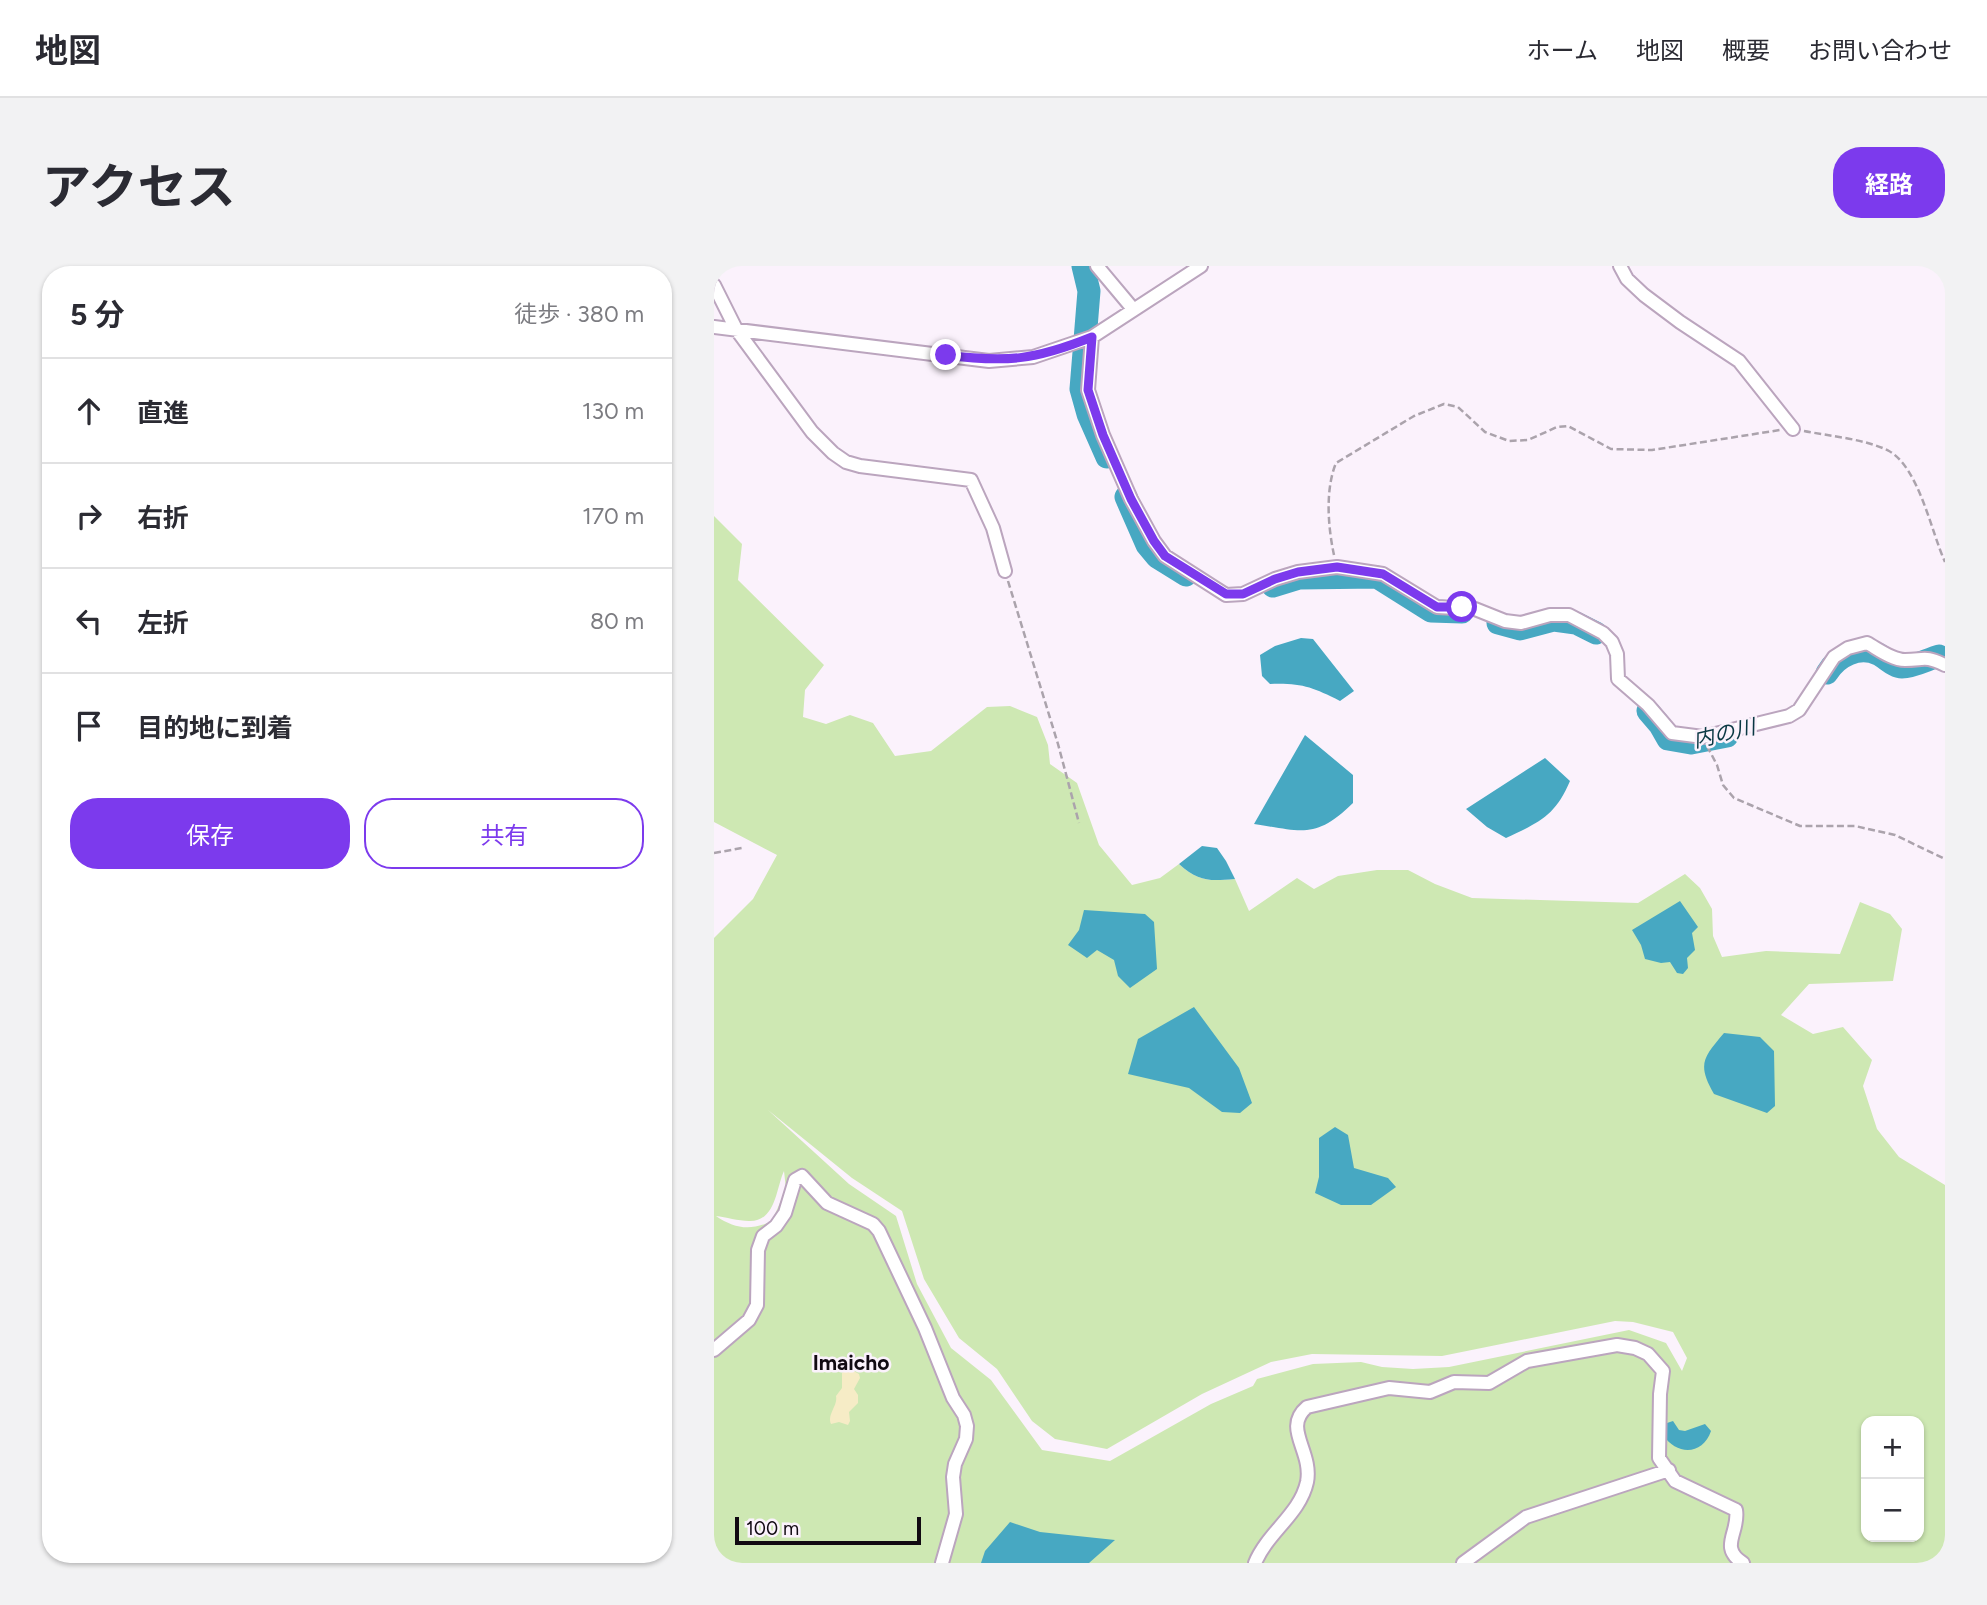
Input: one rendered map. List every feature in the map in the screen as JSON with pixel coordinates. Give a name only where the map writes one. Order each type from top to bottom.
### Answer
[{"type":"street","points":[[1097,266],[1133,309]]},
{"type":"street","points":[[714,327],[989,361],[1033,357],[1092,337],[1201,266]]},
{"type":"street","points":[[1620,266],[1627,279],[1644,295],[1680,323],[1739,360],[1793,429]]},
{"type":"street","points":[[714,285],[736,329],[812,432],[833,453],[846,462],[860,466],[971,480],[993,528],[1005,571]]},
{"type":"street","points":[[1092,337],[1088,390],[1103,435],[1131,499],[1165,556],[1226,594],[1243,594],[1298,572],[1337,567],[1383,574],[1437,607],[1475,609],[1505,621],[1521,624],[1550,615],[1569,615],[1585,622],[1612,642],[1618,654],[1618,680],[1648,705],[1672,733],[1703,737],[1789,716],[1799,710],[1834,657],[1848,648],[1867,643],[1895,659],[1934,660]]},
{"type":"street","points":[[714,1350],[748,1320],[757,1305],[758,1251],[763,1236],[776,1226],[785,1213],[795,1180],[802,1177],[827,1203],[873,1224],[883,1237],[898,1269],[967,1426],[966,1439],[955,1464],[956,1514],[942,1563]]},
{"type":"street","points":[[1255,1563],[1265,1542],[1299,1502],[1306,1483],[1306,1460],[1295,1426],[1298,1415],[1307,1407],[1389,1388],[1430,1392],[1454,1382],[1489,1383],[1527,1361],[1617,1345],[1648,1354],[1663,1371],[1659,1458],[1675,1481],[1736,1510],[1736,1526],[1730,1550],[1734,1557],[1743,1563]]},
{"type":"street","points":[[1463,1563],[1526,1517],[1669,1470]]},
{"type":"path","points":[[1940,266],[1945,272]]},
{"type":"path","points":[[1337,567],[1329,533],[1331,474],[1336,463],[1414,416],[1444,404],[1458,407],[1485,432],[1509,441],[1528,440],[1557,427],[1569,426],[1611,449],[1652,450],[1711,439],[1793,429],[1877,447],[1891,453],[1908,470],[1945,562]]},
{"type":"path","points":[[1005,571],[1044,695],[1079,822]]},
{"type":"path","points":[[1710,751],[1723,785],[1734,798],[1800,826],[1856,826],[1895,835],[1945,859]]},
{"type":"path","points":[[714,853],[742,848]]},
{"type":"green space","points":[[714,516],[742,544],[738,580],[824,665],[805,690],[803,717],[826,724],[850,715],[873,723],[895,756],[931,751],[987,707],[1010,706],[1037,717],[1048,745],[1050,764],[1077,783],[1099,845],[1132,885],[1160,878],[1179,864],[1205,879],[1235,879],[1249,911],[1297,878],[1314,889],[1338,876],[1377,870],[1408,870],[1472,898],[1638,903],[1685,874],[1700,888],[1712,909],[1713,936],[1722,957],[1766,951],[1840,954],[1860,902],[1890,914],[1902,929],[1893,981],[1809,984],[1781,1015],[1813,1034],[1843,1027],[1872,1060],[1863,1086],[1877,1129],[1899,1157],[1945,1185],[1945,1563],[714,1563],[714,938],[753,899],[777,855],[714,822]],"holes":[[[768,1110],[852,1178],[902,1211],[924,1279],[959,1338],[997,1369],[1032,1421],[1055,1439],[1107,1449],[1202,1394],[1271,1362],[1312,1354],[1442,1356],[1615,1321],[1633,1322],[1673,1332],[1687,1358],[1682,1371],[1666,1343],[1629,1330],[1449,1367],[1413,1369],[1382,1367],[1361,1362],[1313,1364],[1257,1379],[1253,1386],[1211,1404],[1110,1461],[1042,1450],[991,1380],[951,1348],[917,1284],[896,1216],[849,1184]],[[784,1171],[786,1189],[772,1221],[743,1227],[730,1224],[716,1216],[758,1220],[765,1216],[774,1203]]]},
{"type":"sand","points":[[848,1368],[859,1374],[860,1378],[854,1389],[858,1395],[858,1403],[849,1412],[848,1425],[839,1422],[831,1424],[830,1417],[836,1396],[842,1388],[842,1373]]},
{"type":"water","points":[[1301,638],[1313,639],[1354,691],[1340,701],[1307,687],[1270,684],[1262,676],[1260,655],[1275,646]]},
{"type":"water","points":[[1305,735],[1353,775],[1353,803],[1340,815],[1318,828],[1296,830],[1254,824]]},
{"type":"water","points":[[1545,758],[1570,781],[1558,802],[1545,817],[1506,838],[1487,827],[1466,809]]},
{"type":"water","points":[[1202,846],[1217,848],[1235,879],[1205,879],[1179,864]]},
{"type":"water","points":[[1680,901],[1698,927],[1692,933],[1695,950],[1687,958],[1688,968],[1683,974],[1677,973],[1670,962],[1645,959],[1632,930]]},
{"type":"water","points":[[1084,910],[1145,914],[1154,922],[1157,969],[1130,988],[1118,976],[1114,960],[1097,950],[1087,958],[1068,945],[1079,930]]},
{"type":"water","points":[[1194,1007],[1239,1068],[1252,1103],[1240,1113],[1222,1112],[1189,1088],[1128,1074],[1138,1039]]},
{"type":"water","points":[[1724,1033],[1760,1037],[1774,1051],[1775,1106],[1767,1113],[1714,1094],[1704,1068],[1707,1055]]},
{"type":"water","points":[[1335,1127],[1348,1135],[1354,1168],[1388,1178],[1396,1187],[1371,1205],[1341,1205],[1315,1193],[1319,1177],[1319,1138]]},
{"type":"water","points":[[1673,1421],[1679,1430],[1685,1431],[1705,1424],[1711,1431],[1702,1445],[1689,1450],[1682,1449],[1675,1447],[1663,1435],[1667,1423]]},
{"type":"water","points":[[1010,1522],[1040,1532],[1115,1540],[1089,1563],[981,1563],[985,1551]]},
{"type":"waterway","name":"内の川","points":[[1083,266],[1089,291],[1081,389],[1088,414],[1107,457]]},
{"type":"waterway","name":"内の川","points":[[1126,497],[1147,545],[1157,557],[1186,575]]},
{"type":"waterway","name":"内の川","points":[[1273,586],[1299,578],[1377,577],[1431,611],[1462,612]]},
{"type":"waterway","name":"内の川","points":[[1498,623],[1520,629],[1554,620],[1576,623],[1596,633]]},
{"type":"waterway","name":"内の川","points":[[1827,673],[1843,657],[1863,651],[1878,654],[1902,667],[1939,656],[1945,659]]},
{"type":"waterway","name":"内の川","points":[[1648,711],[1668,739],[1691,743],[1727,736]]},
{"type":"district","name":"Imaicho","points":[[851,1362]]},
{"type":"route","points":[[946,355],[989,361],[1033,357],[1092,337],[1088,390],[1103,435],[1131,499],[1165,556],[1226,594],[1243,594],[1298,572],[1337,567],[1383,574],[1437,607],[1462,607]]}]
